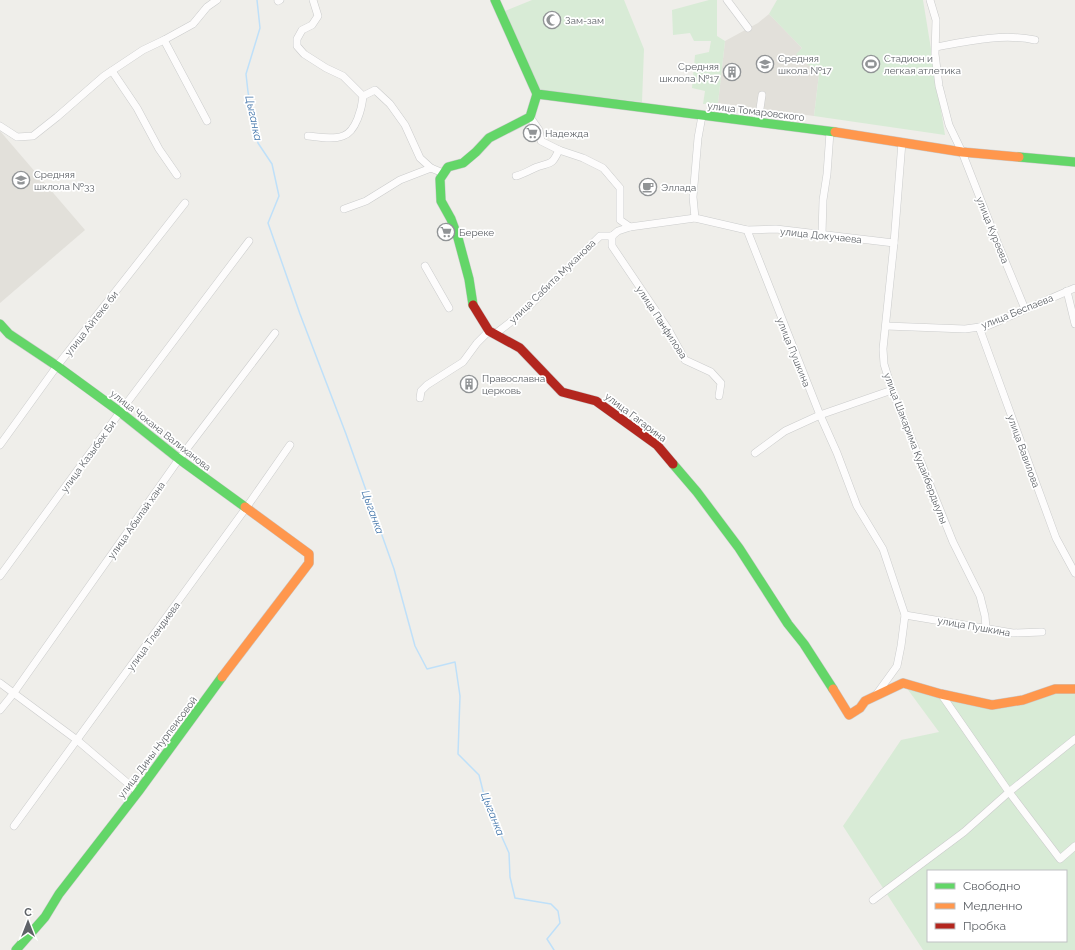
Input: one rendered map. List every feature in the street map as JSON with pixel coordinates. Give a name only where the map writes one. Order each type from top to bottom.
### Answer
[{"type":"street","points":[[0,126],[17,137],[33,136],[112,71],[143,50],[193,24],[207,6],[217,0]]},
{"type":"street","points":[[314,0],[318,16],[312,25],[302,30],[297,39],[297,46],[304,54],[326,68],[343,76],[363,96]]},
{"type":"street","points":[[492,332],[473,304],[469,279],[458,238],[451,219],[441,200],[440,179],[448,167],[463,162],[476,152],[489,138],[530,117],[537,94],[495,0]]},
{"type":"street","points":[[727,0],[748,28]]},
{"type":"street","name":"улица Куреева","points":[[930,0],[936,20],[936,47],[939,86],[949,125],[962,152],[1025,309]]},
{"type":"street","points":[[936,47],[1002,37],[1020,37],[1035,40]]},
{"type":"street","points":[[164,40],[208,121]]},
{"type":"street","points":[[112,71],[137,108],[159,149],[177,175]]},
{"type":"street","points":[[363,96],[375,90],[390,104],[404,125],[420,158],[431,168],[444,173]]},
{"type":"street","name":"улица Томаровского","points":[[537,94],[758,122],[962,152],[1075,162]]},
{"type":"street","points":[[308,136],[327,138],[344,136],[353,126],[361,110],[363,96]]},
{"type":"street","points":[[758,122],[762,96]]},
{"type":"street","points":[[695,218],[693,197],[702,116]]},
{"type":"street","points":[[530,117],[539,130],[541,140],[559,150],[583,158],[602,168],[620,188],[620,220],[618,231]]},
{"type":"street","points":[[822,234],[823,200],[827,174],[830,132]]},
{"type":"street","name":"улица Шакарима Кудайбердыулы","points":[[902,142],[894,243],[883,349],[884,364],[892,390],[953,542],[980,596],[985,616],[986,628]]},
{"type":"street","points":[[516,176],[527,173],[537,167],[547,165],[554,160],[559,150]]},
{"type":"street","points":[[344,209],[366,202],[400,180],[431,168]]},
{"type":"street","name":"улица Айтеке би","points":[[0,445],[57,366],[185,203]]},
{"type":"street","points":[[612,236],[618,231],[630,227],[695,218],[747,230]]},
{"type":"street","points":[[620,220],[630,227]]},
{"type":"street","name":"улица Докучаева","points":[[747,230],[776,229],[894,243]]},
{"type":"street","name":"улица Пушкина","points":[[747,230],[857,506],[883,549],[906,615],[902,646],[897,666],[875,697]]},
{"type":"street","name":"улица Сабита Муканова","points":[[420,398],[421,391],[427,385],[463,362],[477,343],[521,314],[600,236],[612,236]]},
{"type":"street","name":"улица Панфилова","points":[[612,236],[612,246],[668,329],[685,360],[711,372],[720,384],[719,396]]},
{"type":"street","name":"улица Казыбек Би","points":[[0,576],[120,412],[249,241]]},
{"type":"street","points":[[425,266],[450,308]]},
{"type":"street","name":"улица Беспаева","points":[[886,326],[965,329],[987,326],[1075,288]]},
{"type":"street","points":[[1067,291],[1075,324]]},
{"type":"street","name":"улица Чокана Валиханова","points":[[0,324],[9,334],[57,366],[120,412],[179,459],[309,554]]},
{"type":"street","name":"улица Вавилова","points":[[979,327],[1056,538],[1075,573]]},
{"type":"street","name":"улица Гагарина","points":[[492,332],[520,348],[562,392],[596,401],[657,445],[697,492],[739,548],[788,624],[804,644],[849,715],[860,708],[865,701],[875,697]]},
{"type":"street","name":"улица Абылай хана","points":[[0,710],[13,694],[179,459],[274,333]]},
{"type":"street","points":[[755,453],[785,431],[820,416],[892,390]]},
{"type":"street","name":"улица Тлендиева","points":[[14,826],[246,508],[290,445]]},
{"type":"street","name":"улица Дины Нурпеисовой","points":[[16,950],[45,917],[59,894],[138,792],[240,653],[309,563],[309,554]]},
{"type":"street","name":"улица Пушкина","points":[[906,615],[1013,633],[1042,632]]},
{"type":"street","points":[[0,682],[13,694],[77,740],[138,792]]},
{"type":"street","points":[[875,697],[903,683],[941,694],[992,705],[1023,700],[1055,689],[1075,689]]},
{"type":"street","points":[[941,694],[1009,792],[1060,859],[1075,846]]},
{"type":"street","points":[[873,900],[964,832],[1009,792],[1075,739]]},
{"type":"shaded area","name":"Средняя школа №17","points":[[769,14],[802,48],[797,54],[819,74],[814,116],[718,103],[725,41],[758,23]]},
{"type":"shaded area","name":"Средняя шклола №33","points":[[0,131],[85,230],[0,303]]},
{"type":"green space","points":[[532,0],[624,0],[644,49],[642,102],[538,90],[505,11]]},
{"type":"green space","points":[[709,0],[717,0],[717,36],[725,41],[718,103],[703,104],[705,91],[692,88],[695,55],[709,52],[711,41],[694,41],[690,33],[673,35],[672,10]]},
{"type":"green space","name":"Стадион и легкая атлетика","points":[[777,0],[923,0],[945,135],[814,116],[819,74],[796,54],[802,48],[769,14]]},
{"type":"green space","points":[[903,683],[992,705],[1075,689],[1075,950],[923,950],[843,826],[901,740],[939,732]]},
{"type":"waterway","name":"Цыганка","points":[[257,0],[260,28],[246,74],[258,143],[272,164],[279,196],[268,223],[394,569],[415,646],[427,669],[455,662],[460,696],[458,754],[479,775],[485,799],[509,853],[510,877],[515,898],[551,904],[558,911],[560,923],[547,939],[554,950]]},
{"type":"traffic: fast","points":[[495,0],[537,94],[835,132]]},
{"type":"traffic: fast","points":[[473,305],[469,279],[458,238],[451,219],[441,201],[440,179],[448,167],[463,163],[489,138],[530,117],[537,94]]},
{"type":"traffic: fast","points":[[1019,157],[1075,162]]},
{"type":"traffic: fast","points":[[0,324],[9,334],[57,366],[120,412],[179,459],[245,507]]},
{"type":"traffic: fast","points":[[673,464],[697,492],[739,548],[788,624],[804,644],[833,689]]},
{"type":"traffic: fast","points":[[16,950],[45,917],[59,894],[138,792],[222,677]]},
{"type":"traffic: slow","points":[[835,132],[962,152],[1019,157]]},
{"type":"traffic: slow","points":[[222,677],[309,563],[309,554],[245,507]]},
{"type":"traffic: slow","points":[[833,689],[849,715],[860,708],[865,701],[903,683],[941,694],[992,705],[1023,700],[1055,689],[1075,689]]},
{"type":"traffic: jam","points":[[473,305],[489,331],[520,348],[562,392],[596,401],[657,445],[673,464]]},
{"type":"place","name":"Зам-зам","points":[[552,20]]},
{"type":"place","name":"Средняя школа №17","points":[[765,64]]},
{"type":"place","name":"Стадион и легкая атлетика","points":[[871,64]]},
{"type":"place","name":"Средняя шклола №17","points":[[732,72]]},
{"type":"place","name":"Надежда","points":[[532,133]]},
{"type":"place","name":"Средняя шклола №33","points":[[21,180]]},
{"type":"place","name":"Эллада","points":[[648,187]]},
{"type":"place","name":"Береке","points":[[446,232]]},
{"type":"place","name":"Православна церковь","points":[[469,384]]}]
